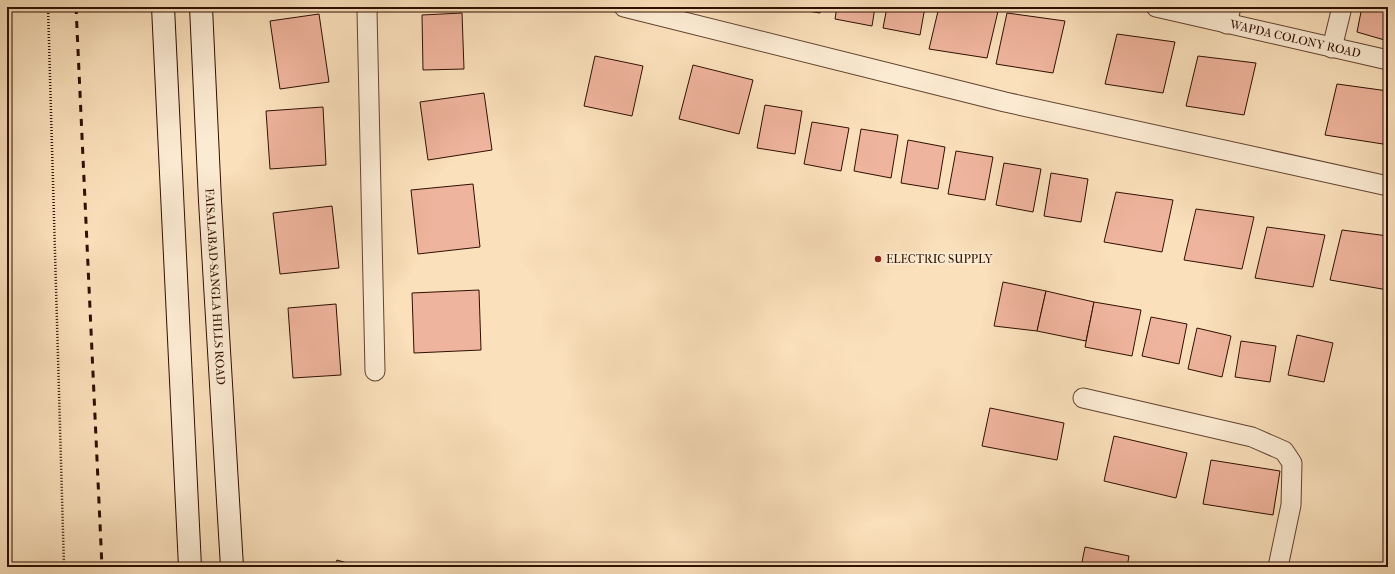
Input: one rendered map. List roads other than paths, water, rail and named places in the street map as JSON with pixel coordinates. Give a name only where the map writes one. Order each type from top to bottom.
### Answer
[{"type":"main road","points":[[163,7],[190,567]]},
{"type":"main road","name":"FAISALABAD-SANGLA HILLS ROAD","points":[[201,7],[210,201],[232,567]]},
{"type":"street","points":[[369,7],[367,11],[367,19],[374,371]]},
{"type":"street","points":[[624,7],[1005,102],[1388,186]]},
{"type":"street","name":"WAPDA COLONY ROAD","points":[[1156,7],[1229,16],[1332,48],[1388,60]]},
{"type":"street","points":[[1332,48],[1342,7]]},
{"type":"street","points":[[1083,398],[1252,437],[1284,451],[1292,463],[1291,505],[1278,567]]},
{"type":"railway","points":[[76,7],[102,567]]},
{"type":"place","name":"ELECTRIC SUPPLY","points":[[878,259]]}]
